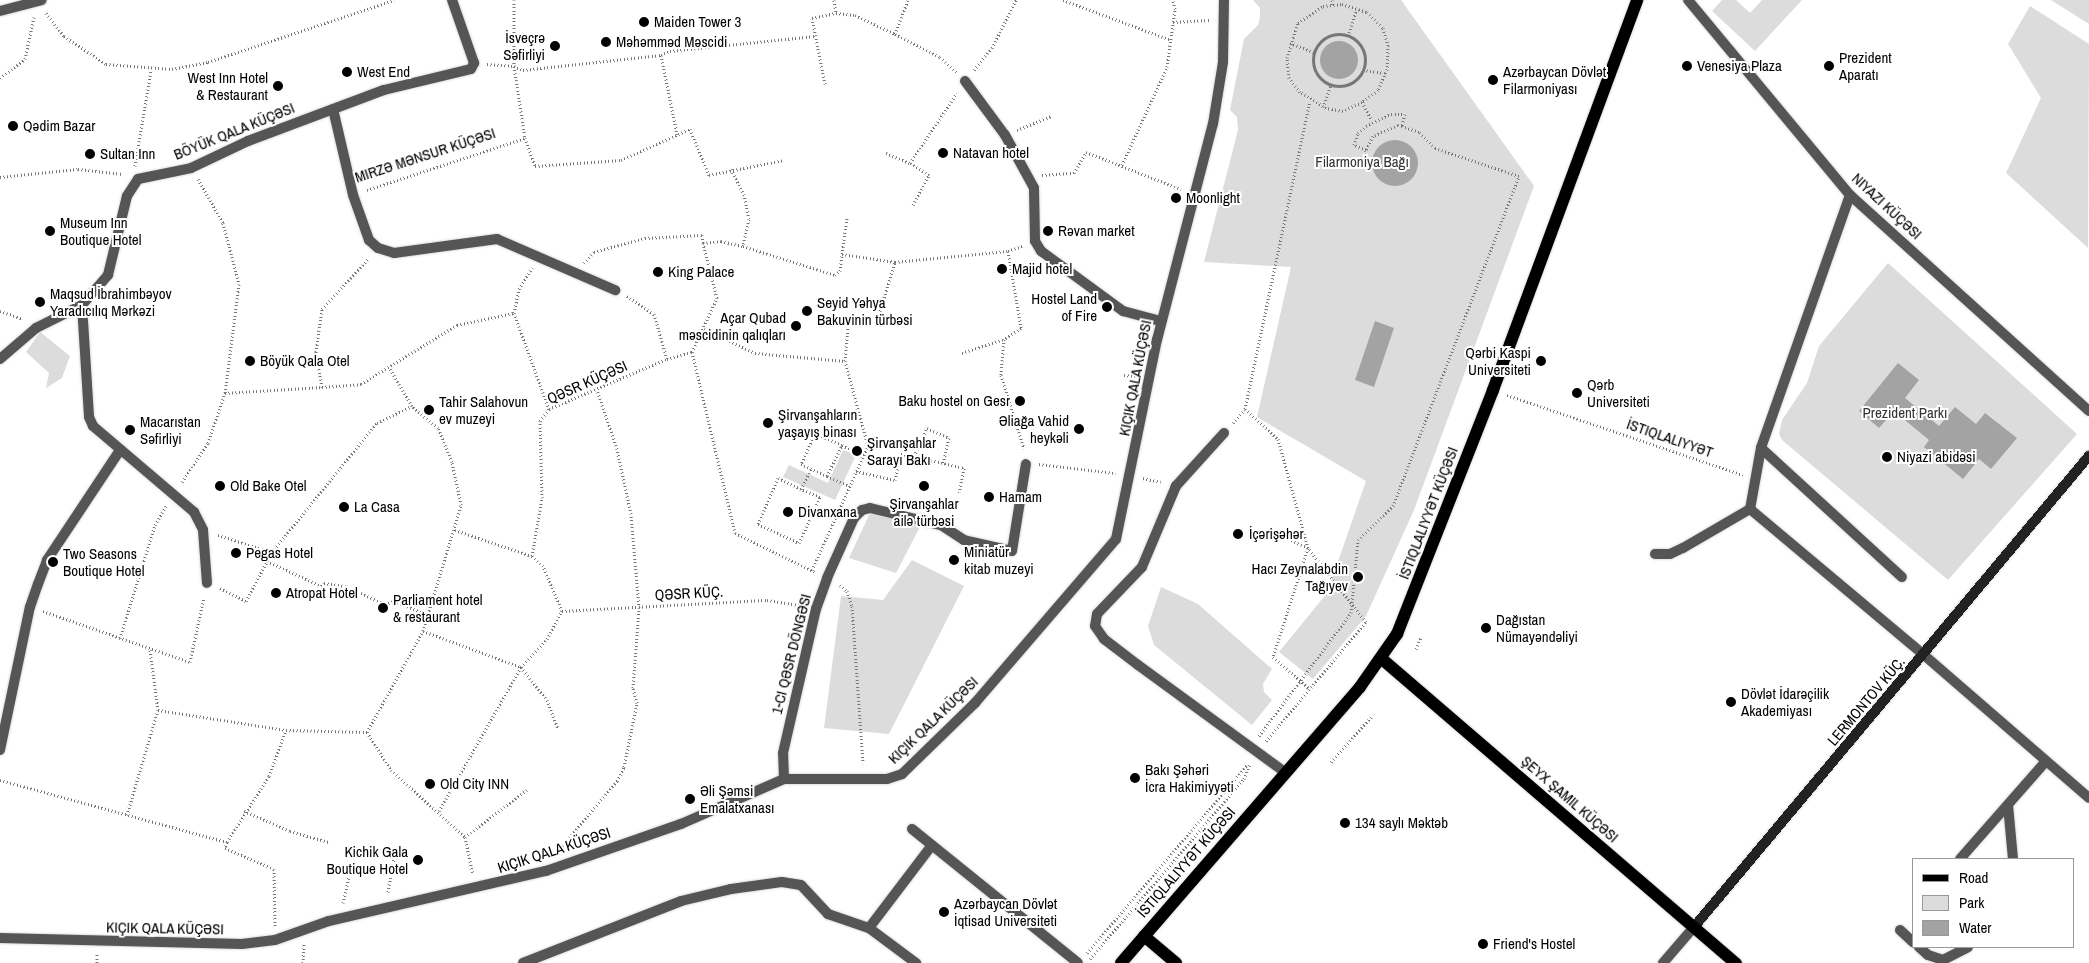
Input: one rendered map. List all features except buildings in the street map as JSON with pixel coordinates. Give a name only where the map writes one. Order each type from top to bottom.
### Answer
[{"type":"main road","name":"İSTIQLALIYYƏT KÜÇƏSI","points":[[1121,963],[1382,659],[1419,584],[1637,0]]},
{"type":"main road","name":"ŞEYX ŞAMIL KÜÇƏSI","points":[[1382,659],[1736,963]]},
{"type":"main road","points":[[1144,936],[1176,963]]},
{"type":"street","points":[[452,0],[474,63]]},
{"type":"street","name":"KIÇIK QALA KÜÇƏSI","points":[[0,938],[242,944],[275,940],[339,918],[476,889],[546,871],[681,824],[784,779],[864,780],[887,779],[902,774],[988,689],[1111,546],[1119,529],[1161,321],[1219,90],[1225,20],[1224,0]]},
{"type":"street","points":[[0,11],[40,1]]},
{"type":"street","name":"NIYAZI KÜÇƏSI","points":[[1691,2],[1850,195],[2089,411]]},
{"type":"street","name":"BÖYÜK QALA KÜÇƏSI","points":[[0,359],[36,328],[82,304],[108,275],[127,196],[138,179],[191,168],[248,140],[384,90],[465,73],[474,63]]},
{"type":"street","points":[[965,81],[1005,135],[1034,188],[1036,241],[1048,258],[1123,311],[1161,321]]},
{"type":"street","points":[[332,109],[353,195]]},
{"type":"street","name":"MIRZƏ MƏNSUR KÜÇƏSI","points":[[353,195],[369,240],[378,248]]},
{"type":"street","points":[[1750,509],[1761,448],[1850,195]]},
{"type":"street","points":[[378,248],[394,252],[497,239],[615,290]]},
{"type":"street","points":[[82,304],[89,417],[93,426],[194,512],[203,530],[207,582]]},
{"type":"street","points":[[1224,433],[1176,486],[1142,567],[1097,614],[1095,626],[1104,639],[1124,655],[1286,772]]},
{"type":"street","points":[[1761,448],[1902,577]]},
{"type":"street","points":[[0,750],[30,607],[47,560],[120,450]]},
{"type":"street","name":"LERMONTOV KÜÇ.","points":[[1663,963],[1924,655],[2089,456]]},
{"type":"street","name":"1-CI QƏSR DÖNGƏSI","points":[[784,779],[783,753],[816,609],[827,578],[854,518],[862,510],[870,508],[941,525],[964,540],[1012,551],[1026,464]]},
{"type":"street","points":[[1750,509],[1924,655],[2089,798]]},
{"type":"street","points":[[1655,554],[1670,554],[1750,509]]},
{"type":"street","points":[[1961,858],[2046,761]]},
{"type":"street","points":[[2008,805],[2013,858]]},
{"type":"street","points":[[912,829],[1081,959]]},
{"type":"street","points":[[869,928],[932,845]]},
{"type":"street","points":[[523,963],[681,901],[731,889],[782,882],[801,885],[828,914],[869,928],[916,963]]},
{"type":"street","points":[[1900,930],[1912,941]]},
{"type":"street","points":[[1920,948],[1928,955],[1943,960],[1966,948]]},
{"type":"path","points":[[40,1],[64,36],[106,64],[151,70],[208,62],[394,0]]},
{"type":"path","points":[[514,0],[514,66],[525,138],[535,166],[621,160],[690,129],[709,175],[731,169],[784,160]]},
{"type":"path","points":[[834,0],[836,13]]},
{"type":"path","points":[[896,34],[908,0]]},
{"type":"path","points":[[910,163],[965,81],[992,48],[1016,0]]},
{"type":"path","points":[[1063,0],[1171,40]]},
{"type":"path","points":[[1122,165],[1167,67],[1174,22],[1173,0]]},
{"type":"path","points":[[1332,0],[1333,5]]},
{"type":"path","points":[[0,78],[25,59],[40,1]]},
{"type":"path","points":[[1333,5],[1357,9],[1367,12],[1383,28],[1388,46],[1385,73],[1378,90],[1362,102],[1343,111],[1323,107],[1310,100],[1289,78],[1290,43],[1298,23],[1323,6],[1333,5]]},
{"type":"path","points":[[1348,36],[1357,9]]},
{"type":"path","points":[[825,84],[812,18],[836,13],[855,15],[940,56],[965,81]]},
{"type":"path","points":[[1174,22],[1225,20]]},
{"type":"path","points":[[1335,34],[1348,36],[1363,50],[1363,70],[1348,84],[1331,85],[1317,74],[1314,52],[1327,37],[1335,34]]},
{"type":"path","points":[[474,63],[514,66],[523,70],[660,55],[670,51],[815,36]]},
{"type":"path","points":[[1290,43],[1314,52]]},
{"type":"path","points":[[660,55],[677,134]]},
{"type":"path","points":[[0,177],[78,169],[133,177],[151,70]]},
{"type":"path","points":[[1363,70],[1385,73]]},
{"type":"path","points":[[1323,107],[1331,85]]},
{"type":"path","points":[[1224,433],[1245,409],[1310,100]]},
{"type":"path","points":[[1362,102],[1372,122]]},
{"type":"path","points":[[1358,540],[1393,506],[1519,176],[1435,148],[1419,132],[1402,126],[1390,128],[1372,136],[1366,150],[1354,145],[1358,133],[1372,122],[1391,114],[1405,114],[1402,126]]},
{"type":"path","points":[[1005,135],[1052,116]]},
{"type":"path","name":"MIRZƏ MƏNSUR KÜÇƏSI","points":[[353,195],[525,138]]},
{"type":"path","points":[[1028,176],[1074,173],[1086,152],[1194,194]]},
{"type":"path","points":[[886,153],[910,163],[929,175],[914,205]]},
{"type":"path","points":[[120,638],[155,525],[208,443],[225,393],[239,284],[223,222],[191,168]]},
{"type":"path","points":[[731,169],[744,194],[748,219],[744,246]]},
{"type":"path","points":[[703,243],[722,242],[744,246],[835,275],[840,271],[847,217]]},
{"type":"path","points":[[578,274],[586,257],[594,252],[645,238],[702,235],[717,298],[692,352],[735,533],[812,570],[847,592],[852,606],[859,673],[864,780]]},
{"type":"path","points":[[842,254],[895,262],[1008,251],[1036,241]]},
{"type":"path","points":[[322,387],[316,352],[322,309],[378,248]]},
{"type":"path","points":[[962,353],[1004,339],[1022,328],[1008,251]]},
{"type":"path","points":[[539,258],[519,289],[514,313],[549,409]]},
{"type":"path","points":[[880,311],[895,262]]},
{"type":"path","points":[[615,290],[654,314],[667,359]]},
{"type":"path","points":[[0,311],[27,320],[36,328]]},
{"type":"path","points":[[225,393],[361,384],[457,325],[514,313]]},
{"type":"path","points":[[812,570],[868,446],[845,360],[848,327]]},
{"type":"path","points":[[704,329],[755,353],[845,360]]},
{"type":"path","points":[[1004,339],[1001,375],[1024,446],[1026,464],[1078,466],[1176,486]]},
{"type":"path","name":"QƏSR KÜÇƏSI","points":[[532,556],[542,498],[540,421],[549,409],[598,390],[667,359],[692,352]]},
{"type":"path","points":[[367,732],[423,631],[456,530],[461,505],[452,462],[438,428],[412,406],[389,367]]},
{"type":"path","points":[[546,871],[565,841],[617,781],[624,767],[637,703],[633,688],[639,608],[631,514],[617,449],[598,390]]},
{"type":"path","name":"İSTIQLALIYYƏT","points":[[1493,390],[1755,479]]},
{"type":"path","points":[[30,607],[150,650],[190,662],[207,582],[246,601],[272,552],[377,422],[412,406]]},
{"type":"path","points":[[1081,959],[1366,622],[1308,548],[1278,439],[1245,409]]},
{"type":"path","points":[[805,428],[863,456]]},
{"type":"path","points":[[914,456],[927,428],[949,438],[943,463]]},
{"type":"path","points":[[815,433],[801,464],[849,486]]},
{"type":"path","points":[[827,476],[842,446]]},
{"type":"path","points":[[856,470],[896,480],[902,454],[914,456],[964,468],[959,493]]},
{"type":"path","points":[[801,489],[811,468]]},
{"type":"path","points":[[778,478],[801,489],[820,497],[800,543],[758,524],[778,478]]},
{"type":"path","points":[[203,530],[272,552]]},
{"type":"path","points":[[439,811],[521,667],[547,638],[562,611],[543,566],[532,556],[456,530]]},
{"type":"path","points":[[1268,530],[1308,548]]},
{"type":"path","points":[[1308,548],[1273,657],[1310,689]]},
{"type":"path","points":[[267,561],[321,586],[324,583],[345,586],[385,604],[394,601],[427,614]]},
{"type":"path","name":"QƏSR KÜÇ.","points":[[562,611],[767,600],[816,609]]},
{"type":"path","points":[[423,631],[521,667],[547,700],[558,728]]},
{"type":"path","points":[[1416,649],[1421,637]]},
{"type":"path","points":[[128,815],[158,710],[150,650]]},
{"type":"path","points":[[158,710],[286,730],[367,732]]},
{"type":"path","points":[[1331,762],[1373,715]]},
{"type":"path","points":[[275,940],[274,869],[225,848],[244,811],[269,776],[286,730]]},
{"type":"path","points":[[367,732],[390,770],[439,811],[465,837],[476,889]]},
{"type":"path","points":[[0,780],[227,842]]},
{"type":"path","points":[[465,837],[528,789]]},
{"type":"path","points":[[244,811],[290,831],[328,842]]},
{"type":"path","points":[[339,918],[355,850]]},
{"type":"path","points":[[385,908],[395,854]]},
{"type":"green space","name":"Filarmoniya Bağı","points":[[1253,0],[1401,0],[1534,186],[1414,510],[1366,616],[1313,679],[1279,652],[1327,593],[1366,481],[1257,417],[1291,267],[1204,262],[1238,130],[1237,117],[1230,110],[1244,39],[1258,25],[1260,17],[1260,8]]},
{"type":"green space","points":[[1722,0],[1736,0],[1750,13],[1762,0],[1802,0],[1755,51],[1712,11]]},
{"type":"green space","points":[[2051,0],[2089,0],[2089,24]]},
{"type":"green space","points":[[2030,6],[2089,44],[2088,248],[2006,173],[2041,98],[2008,44]]},
{"type":"green space","name":"Prezident Parkı","points":[[1888,263],[2077,434],[1948,580],[1782,440],[1779,434],[1782,420],[1807,383],[1819,346]]},
{"type":"green space","points":[[40,332],[70,356],[62,378],[46,388],[49,373],[26,352]]},
{"type":"green space","points":[[843,450],[856,455],[835,500],[783,477],[789,465],[828,483]]},
{"type":"green space","points":[[870,513],[921,525],[896,573],[849,558]]},
{"type":"green space","points":[[912,560],[964,586],[889,734],[824,728],[841,596],[883,600]]},
{"type":"green space","points":[[1161,587],[1198,604],[1272,669],[1263,684],[1264,692],[1272,700],[1252,725],[1154,645],[1148,626]]},
{"type":"water","points":[[1339,41],[1352,47],[1358,60],[1352,73],[1339,79],[1326,73],[1320,60],[1326,47]]},
{"type":"water","points":[[1395,140],[1408,144],[1414,150],[1418,163],[1414,176],[1408,182],[1395,186],[1382,182],[1376,176],[1372,163],[1376,150],[1382,144]]},
{"type":"water","points":[[1375,321],[1394,328],[1374,387],[1355,380]]},
{"type":"water","points":[[1898,363],[1919,380],[1905,398],[1939,426],[1955,407],[1976,424],[1985,413],[2017,438],[1991,469],[1979,459],[1963,479],[1924,447],[1929,440],[1894,411],[1879,428],[1859,411]]},
{"type":"place","name":"Maiden Tower 3","points":[[644,22]]},
{"type":"place","name":"Məhəmməd Məscidi","points":[[606,42]]},
{"type":"place","name":"İsveçrə Səfirliyi","points":[[555,46]]},
{"type":"place","name":"Venesiya Plaza","points":[[1687,66]]},
{"type":"place","name":"Prezident Aparatı","points":[[1829,66]]},
{"type":"place","name":"West End","points":[[347,72]]},
{"type":"place","name":"Azərbaycan Dövlət Filarmoniyası","points":[[1493,80]]},
{"type":"place","name":"West Inn Hotel & Restaurant","points":[[278,86]]},
{"type":"place","name":"Qədim Bazar","points":[[13,126]]},
{"type":"place","name":"Natavan hotel","points":[[943,153]]},
{"type":"place","name":"Sultan Inn","points":[[90,154]]},
{"type":"place","name":"Moonlight","points":[[1176,198]]},
{"type":"place","name":"Museum Inn Boutique Hotel","points":[[50,231]]},
{"type":"place","name":"Rəvan market","points":[[1048,231]]},
{"type":"place","name":"Majid hotel","points":[[1002,269]]},
{"type":"place","name":"King Palace","points":[[658,272]]},
{"type":"place","name":"Maqsud İbrahimbəyov Yaradıcılıq Mərkəzi","points":[[40,302]]},
{"type":"place","name":"Hostel Land of Fire","points":[[1107,307]]},
{"type":"place","name":"Seyid Yəhya Bakuvinin türbəsi","points":[[807,311]]},
{"type":"place","name":"Açar Qubad məscidinin qalıqları","points":[[796,326]]},
{"type":"place","name":"Böyük Qala Otel","points":[[250,361]]},
{"type":"place","name":"Qərbi Kaspi Universiteti","points":[[1541,361]]},
{"type":"place","name":"Qərb Universiteti","points":[[1577,393]]},
{"type":"place","name":"Baku hostel on Gesr","points":[[1020,401]]},
{"type":"place","name":"Tahir Salahovun ev muzeyi","points":[[429,410]]},
{"type":"place","name":"Şirvanşahların yaşayış binası","points":[[768,423]]},
{"type":"place","name":"Əliağa Vahid heykəli","points":[[1079,429]]},
{"type":"place","name":"Macarıstan Səfirliyi","points":[[130,430]]},
{"type":"place","name":"Şirvanşahlar Sarayı Bakı","points":[[857,451]]},
{"type":"place","name":"Niyazi abidəsi","points":[[1887,457]]},
{"type":"place","name":"Old Bake Otel","points":[[220,486]]},
{"type":"place","name":"Şirvanşahlar ailə türbəsi","points":[[924,486]]},
{"type":"place","name":"Hamam","points":[[989,497]]},
{"type":"place","name":"La Casa","points":[[344,507]]},
{"type":"place","name":"Divanxana","points":[[788,512]]},
{"type":"place","name":"İçərişəhər","points":[[1238,534]]},
{"type":"place","name":"Pegas Hotel","points":[[236,553]]},
{"type":"place","name":"Miniatür kitab muzeyi","points":[[954,560]]},
{"type":"place","name":"Two Seasons Boutique Hotel","points":[[53,562]]},
{"type":"place","name":"Hacı Zeynalabdin Tağıyev","points":[[1358,577]]},
{"type":"place","name":"Atropat Hotel","points":[[276,593]]},
{"type":"place","name":"Parliament hotel & restaurant","points":[[383,608]]},
{"type":"place","name":"Dağıstan Nümayəndəliyi","points":[[1486,628]]},
{"type":"place","name":"Dövlət İdarəçilik Akademiyası","points":[[1731,702]]},
{"type":"place","name":"Bakı Şəhəri İcra Hakimiyyəti","points":[[1135,778]]},
{"type":"place","name":"Old City INN","points":[[430,784]]},
{"type":"place","name":"Əli Şəmsi Emalatxanası","points":[[690,799]]},
{"type":"place","name":"134 saylı Məktəb","points":[[1345,823]]},
{"type":"place","name":"Kichik Gala Boutique Hotel","points":[[418,860]]},
{"type":"place","name":"Azərbaycan Dövlət İqtisad Universiteti","points":[[944,912]]},
{"type":"place","name":"Friend's Hostel","points":[[1483,944]]}]
